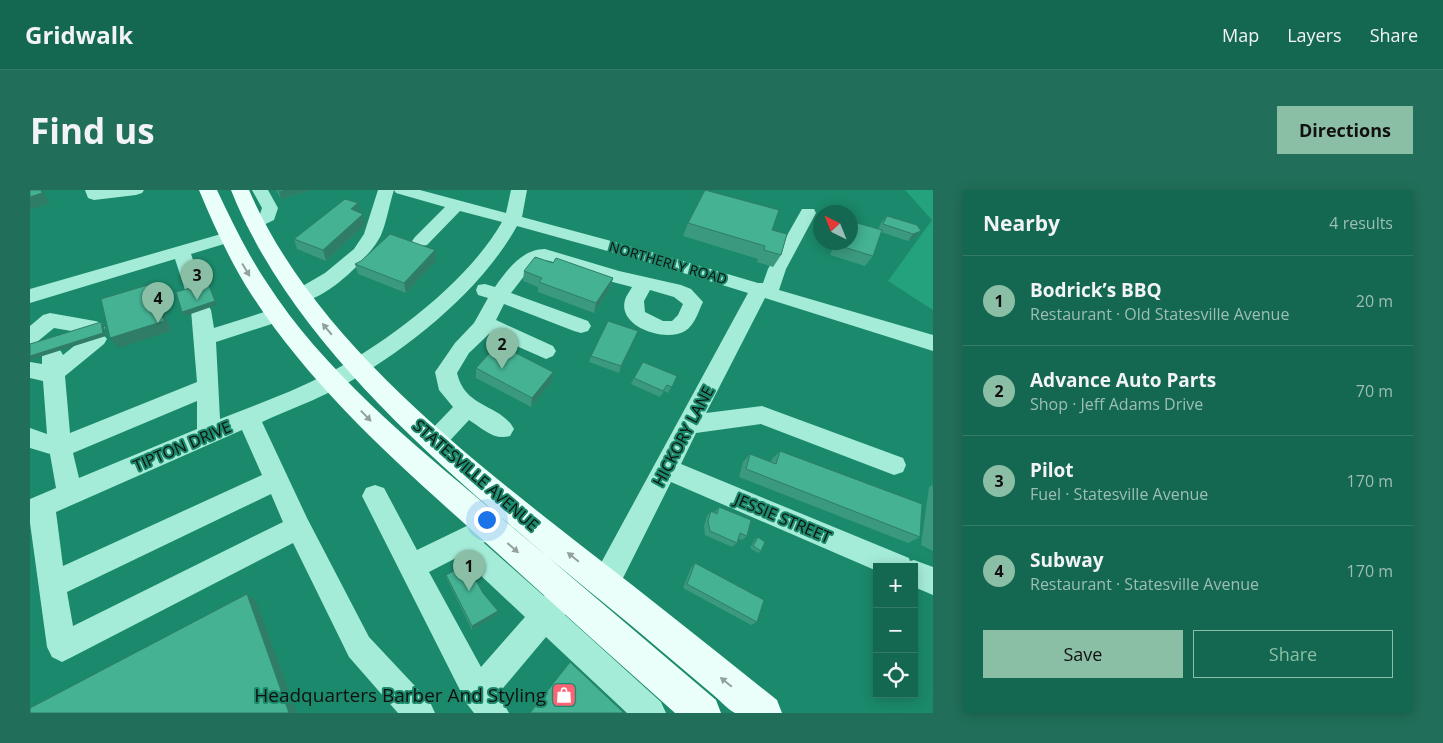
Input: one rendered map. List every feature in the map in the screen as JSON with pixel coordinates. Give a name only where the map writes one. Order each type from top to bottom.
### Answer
[{"type":"main road","name":"STATESVILLE AVENUE","points":[[208,190],[228,237],[257,287],[333,381],[398,447],[566,594],[686,707]]},
{"type":"main road","name":"STATESVILLE AVENUE","points":[[240,190],[255,224],[273,256],[301,296],[358,366],[435,441],[533,526],[764,713]]},
{"type":"street","points":[[93,190],[94,195],[132,190]]},
{"type":"street","points":[[255,224],[268,216],[270,208],[260,190]]},
{"type":"street","points":[[301,296],[327,281],[359,254],[372,236],[386,190]]},
{"type":"street","name":"NORTHERLY ROAD","points":[[404,190],[765,290],[933,343]]},
{"type":"street","name":"TIPTON DRIVE","points":[[37,508],[333,381],[358,366],[431,312],[464,282],[496,248],[513,221],[519,190]]},
{"type":"street","points":[[421,241],[456,205]]},
{"type":"street","name":"HICKORY LANE","points":[[605,584],[689,425],[808,213]]},
{"type":"street","points":[[30,296],[228,237]]},
{"type":"street","points":[[181,251],[194,291]]},
{"type":"street","points":[[502,429],[467,407],[450,390],[446,372],[462,348],[483,327],[486,315],[499,295],[527,260],[539,254],[553,256],[623,279],[644,283]]},
{"type":"street","points":[[464,282],[581,326]]},
{"type":"street","points":[[50,290],[50,320],[56,348],[60,448],[70,494]]},
{"type":"street","points":[[201,310],[205,338],[209,434]]},
{"type":"street","points":[[205,338],[278,315]]},
{"type":"street","points":[[50,320],[56,348]]},
{"type":"street","points":[[50,320],[56,348]]},
{"type":"street","points":[[483,327],[492,326],[546,351]]},
{"type":"street","points":[[30,438],[60,448],[208,387]]},
{"type":"street","points":[[435,441],[467,407]]},
{"type":"street","points":[[689,425],[762,414],[894,465]]},
{"type":"street","points":[[248,417],[298,526],[359,647],[419,713]]},
{"type":"street","name":"JESSIE STREET","points":[[666,469],[890,563]]},
{"type":"street","points":[[52,585],[276,480]]},
{"type":"street","points":[[375,496],[485,703],[546,616],[566,594]]},
{"type":"street","points":[[37,508],[46,546],[62,648],[298,526]]},
{"type":"street","points":[[412,567],[489,526]]},
{"type":"street","points":[[463,541],[650,713]]},
{"type":"street","points":[[918,575],[933,581]]},
{"type":"green space","points":[[905,190],[933,190],[933,310],[888,281],[932,220]]},
{"type":"building","points":[[30,190],[41,190],[42,193],[30,197]]},
{"type":"building","points":[[705,190],[779,210],[772,230],[787,234],[781,255],[764,250],[765,246],[688,223]]},
{"type":"building","points":[[345,199],[358,203],[351,209],[363,214],[323,250],[294,239]]},
{"type":"building","points":[[887,216],[917,225],[921,231],[913,234],[883,224]]},
{"type":"building","points":[[858,223],[882,230],[873,256],[853,250],[858,250]]},
{"type":"building","points":[[390,234],[435,250],[404,283],[355,264],[361,261]]},
{"type":"building","points":[[535,257],[553,263],[556,258],[613,278],[596,303],[539,282],[542,278],[524,271]]},
{"type":"building","points":[[208,283],[215,301],[182,312],[176,292]]},
{"type":"building","points":[[151,284],[164,321],[110,338],[101,299]]},
{"type":"building","points":[[608,321],[638,331],[621,366],[591,356]]},
{"type":"building","points":[[101,322],[103,333],[30,356],[30,344]]},
{"type":"building","points":[[498,344],[553,372],[532,398],[476,368]]},
{"type":"building","points":[[643,362],[677,376],[672,387],[667,385],[663,391],[634,378]]},
{"type":"building","points":[[780,451],[922,504],[920,537],[746,469],[750,454],[776,464]]},
{"type":"building","points":[[719,507],[751,520],[747,536],[740,533],[737,543],[710,531],[708,521],[711,511],[717,514]]},
{"type":"building","points":[[758,537],[765,542],[761,551],[753,546]]},
{"type":"building","points":[[695,563],[764,600],[757,622],[687,584]]},
{"type":"building","points":[[467,564],[483,593],[498,611],[472,626],[446,575]]},
{"type":"building","points":[[247,594],[289,713],[30,713],[30,708]]},
{"type":"building","points":[[570,662],[624,713],[530,713]]},
{"type":"place","name":"Pilot","points":[[197,300]]},
{"type":"place","name":"Subway","points":[[158,323]]},
{"type":"place","name":"Advance Auto Parts","points":[[502,369]]},
{"type":"place","name":"Bodrick’s BBQ","points":[[469,591]]},
{"type":"place","name":"Headquarters Barber And Styling","points":[[564,695]]}]
